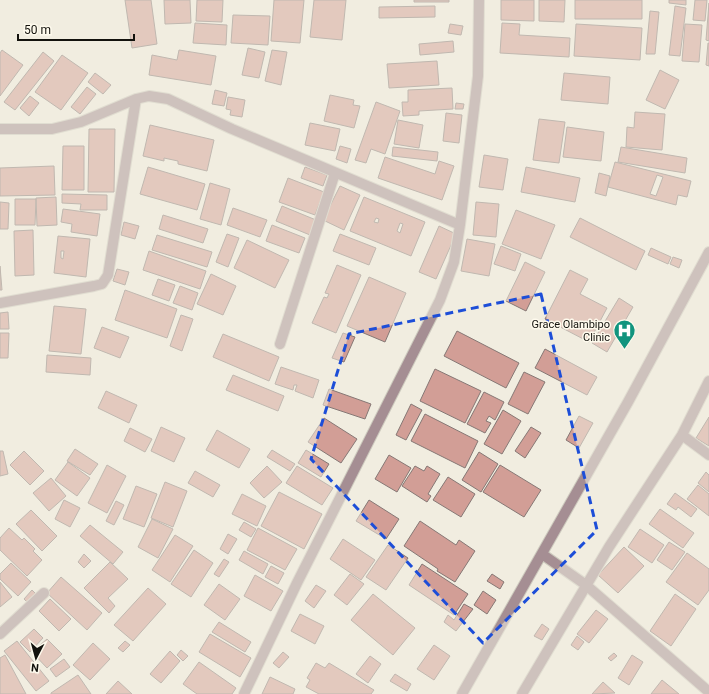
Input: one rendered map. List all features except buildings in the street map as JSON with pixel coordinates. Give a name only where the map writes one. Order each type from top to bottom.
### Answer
[{"type":"street","points":[[244,694],[296,583],[440,300],[454,262],[460,225],[478,76],[479,0]]},
{"type":"street","points":[[0,129],[52,129],[81,122],[136,99],[149,96],[168,99],[232,129],[460,225]]},
{"type":"street","points":[[0,303],[102,284],[108,275],[136,99]]},
{"type":"street","points":[[280,344],[335,173]]},
{"type":"street","points":[[462,694],[628,402],[709,252]]},
{"type":"street","points":[[522,694],[586,584],[682,435],[709,381]]},
{"type":"street","points":[[682,435],[709,455]]},
{"type":"street","points":[[542,554],[586,584],[709,692]]},
{"type":"street","points":[[0,634],[44,593]]},
{"type":"highlighted area","points":[[541,294],[597,530],[483,643],[311,459],[349,334]]},
{"type":"place","name":"Grace Olambipo Clinic","points":[[625,350]]}]
